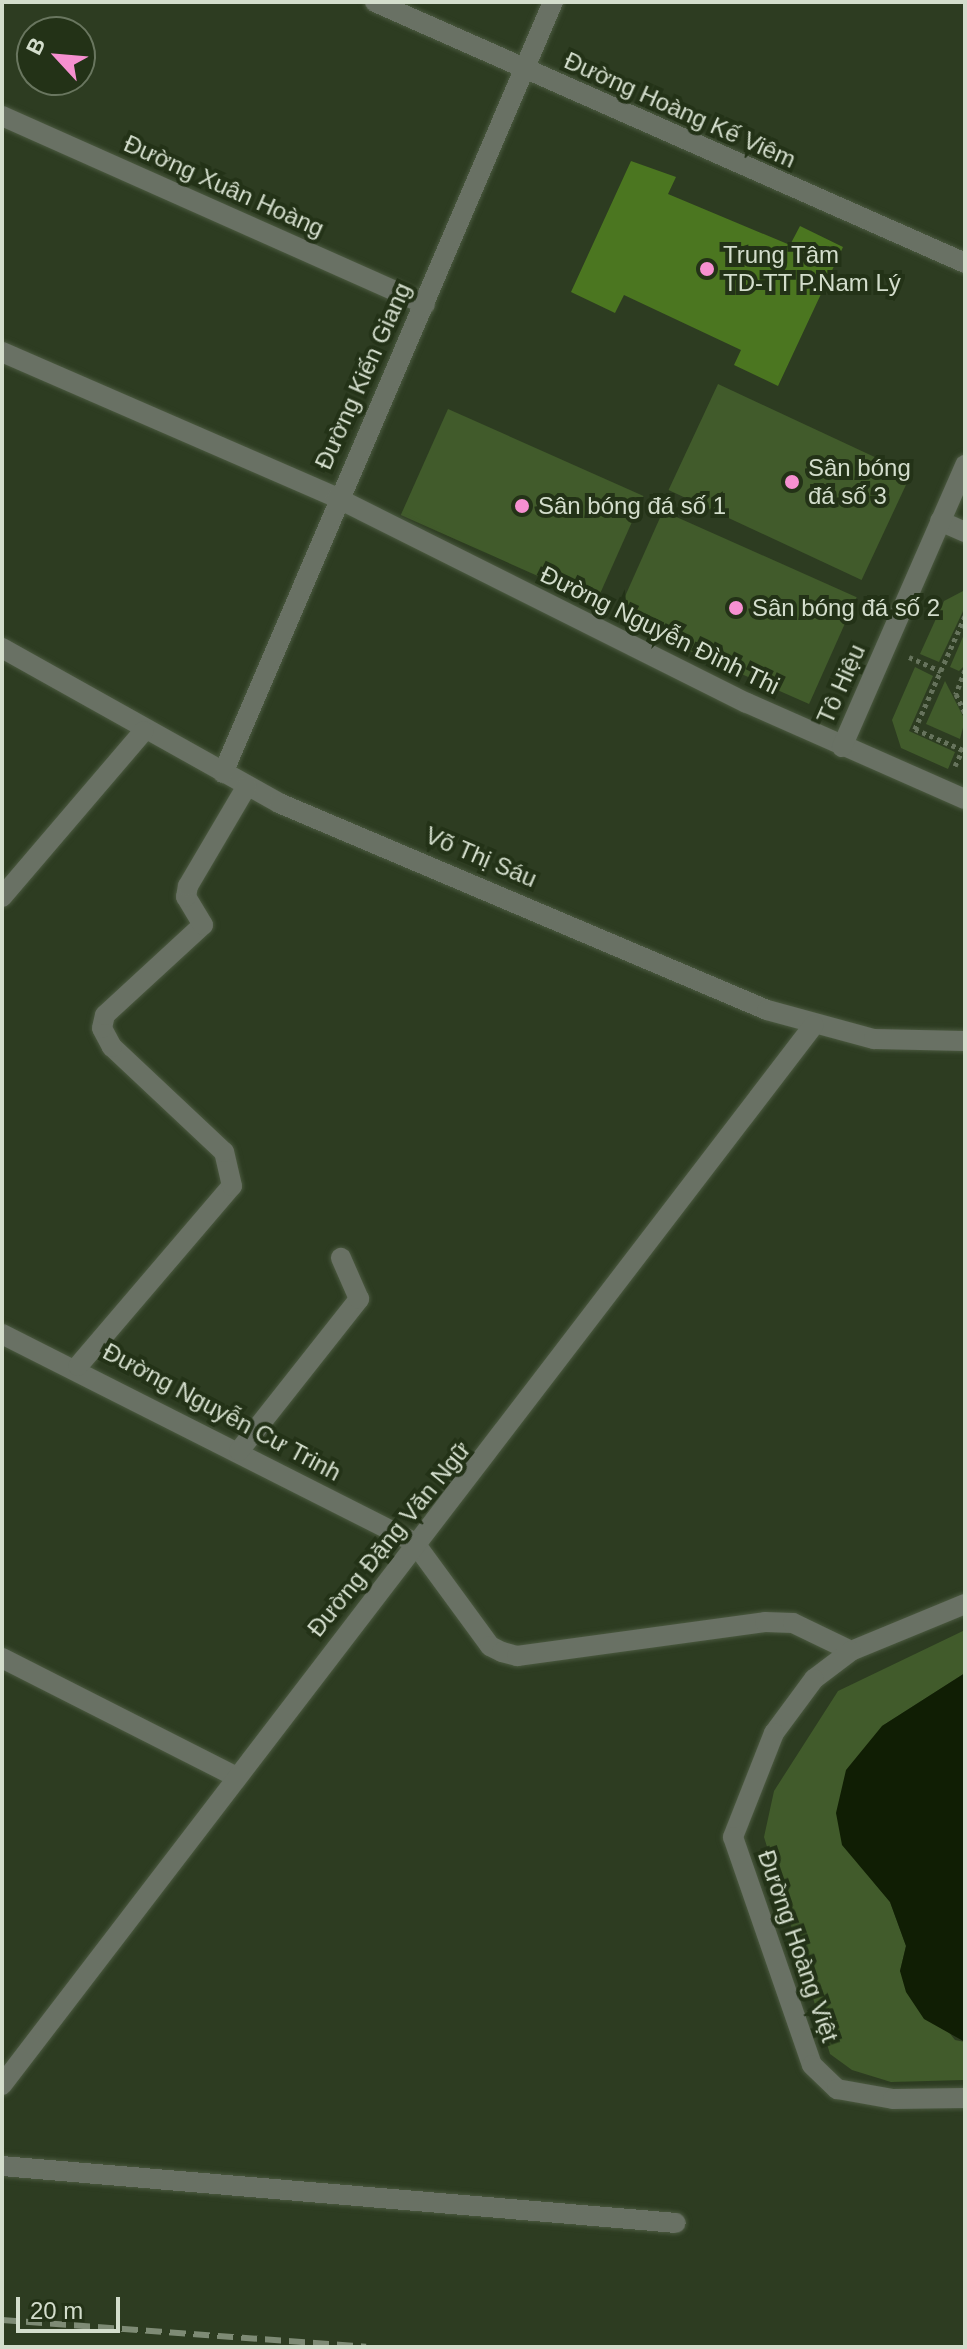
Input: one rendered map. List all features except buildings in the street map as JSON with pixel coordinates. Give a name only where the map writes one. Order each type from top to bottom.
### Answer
[{"type":"street","name":"Đường Hoàng Kế Viêm","points":[[375,2],[524,71],[965,263]]},
{"type":"street","name":"Đường Kiến Giang","points":[[223,773],[337,498],[425,304],[553,2]]},
{"type":"street","name":"Đường Xuân Hoàng","points":[[2,116],[425,304]]},
{"type":"street","name":"Đường Nguyễn Đình Thi","points":[[2,352],[337,498],[842,747],[965,799]]},
{"type":"street","name":"Tô Hiệu","points":[[842,747],[965,465]]},
{"type":"street","points":[[940,521],[965,532]]},
{"type":"street","name":"Võ Thị Sáu","points":[[2,648],[144,731],[247,786],[814,1025],[874,1039],[965,1041]]},
{"type":"street","points":[[2,897],[144,731]]},
{"type":"street","points":[[78,1366],[232,1186],[224,1152],[112,1047],[102,1028],[105,1015],[203,925],[186,897],[188,886],[247,786]]},
{"type":"street","name":"Đường Đặng Văn Ngữ","points":[[2,2085],[414,1542],[455,1501],[814,1025]]},
{"type":"street","points":[[239,1451],[359,1299],[341,1258]]},
{"type":"street","name":"Đường Nguyễn Cư Trinh","points":[[2,1334],[78,1366],[414,1542]]},
{"type":"street","points":[[414,1542],[490,1646],[517,1656],[765,1622],[793,1623],[851,1651]]},
{"type":"street","name":"Đường Hoàng Việt","points":[[965,1604],[851,1651],[814,1679],[774,1733],[733,1837],[812,2065],[837,2089],[893,2099],[965,2098]]},
{"type":"street","points":[[2,1658],[237,1777]]},
{"type":"street","points":[[2,2166],[676,2223]]},
{"type":"path","points":[[965,616],[915,729],[965,751]]},
{"type":"path","points":[[965,670],[956,694],[965,713]]},
{"type":"green space","name":"Sân bóng đá số 3","points":[[718,384],[911,474],[862,580],[669,490]]},
{"type":"green space","name":"Sân bóng đá số 1","points":[[448,409],[643,496],[596,602],[401,515]]},
{"type":"green space","name":"Sân bóng đá số 2","points":[[663,511],[857,597],[809,704],[615,618]]},
{"type":"green space","points":[[965,590],[965,607],[939,662],[920,654],[944,601]]},
{"type":"green space","points":[[965,632],[965,665],[959,671],[950,667]]},
{"type":"green space","points":[[915,667],[933,676],[909,731],[955,752],[948,769],[901,748],[892,720]]},
{"type":"green space","points":[[945,681],[965,720],[960,739],[926,724]]},
{"type":"green space","points":[[965,1630],[965,1673],[882,1726],[859,1864],[890,1902],[906,1946],[900,1971],[955,2040],[965,2042],[965,2080],[891,2082],[852,2070],[830,2054],[764,1837],[774,1791],[838,1691]]},
{"type":"shaded area","points":[[965,1673],[965,2042],[924,2019],[906,1992],[900,1971],[906,1946],[890,1902],[842,1845],[836,1813],[846,1770],[882,1726]]},
{"type":"railway","points":[[2,2320],[366,2347]]},
{"type":"place","name":"Trung Tâm TD-TT P.Nam Lý","points":[[707,269]]},
{"type":"place","name":"Sân bóng đá số 3","points":[[792,482]]},
{"type":"place","name":"Sân bóng đá số 1","points":[[522,506]]},
{"type":"place","name":"Sân bóng đá số 2","points":[[736,608]]}]
